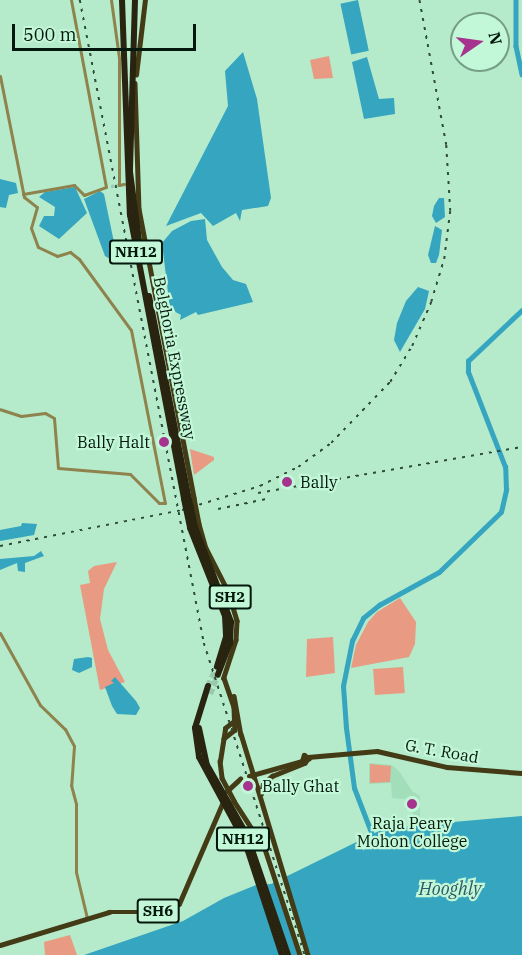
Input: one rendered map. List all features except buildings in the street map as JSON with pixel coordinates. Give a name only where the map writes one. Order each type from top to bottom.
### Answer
[{"type":"highway","name":"Belghoria Expressway","points":[[122,0],[130,215],[189,499]]},
{"type":"highway","name":"Belghoria Expressway","points":[[135,0],[130,83],[133,210],[194,526],[225,616],[226,637],[217,667]]},
{"type":"highway","name":"Belghoria Expressway","points":[[194,526],[231,622],[230,643],[218,675]]},
{"type":"highway","name":"NH12","points":[[209,690],[197,728],[199,757],[245,842],[282,955]]},
{"type":"highway","name":"NH12","points":[[197,728],[207,765],[247,835],[288,955]]},
{"type":"main road","points":[[145,0],[135,80],[137,194],[189,499]]},
{"type":"main road","name":"SH2","points":[[194,526],[235,612],[236,640],[226,674],[234,721]]},
{"type":"main road","name":"SH2","points":[[230,690],[237,705],[241,734],[261,797]]},
{"type":"main road","points":[[224,739],[233,734],[234,721]]},
{"type":"main road","points":[[234,721],[225,728],[220,761],[222,778],[269,859],[300,955]]},
{"type":"main road","name":"G. T. Road","points":[[306,760],[332,753],[383,752],[456,768],[522,773]]},
{"type":"main road","points":[[249,776],[306,760]]},
{"type":"main road","points":[[306,760],[268,778],[261,797],[275,857],[308,955]]},
{"type":"main road","name":"SH6","points":[[0,945],[114,911],[154,912],[179,904],[228,788],[240,779]]},
{"type":"street","points":[[23,194],[74,185],[82,195],[109,186],[71,0]]},
{"type":"street","points":[[111,0],[119,58],[119,185],[124,184]]},
{"type":"street","points":[[0,76],[23,194],[37,207],[31,228],[38,248],[57,256],[70,252],[79,259],[131,330],[165,503],[159,504],[130,474],[58,468],[54,418],[45,413],[21,417],[0,409]]},
{"type":"street","points":[[0,633],[40,705],[65,729],[74,746],[70,785],[76,804],[76,872],[88,919]]},
{"type":"shaded area","points":[[329,56],[333,78],[314,79],[310,60]]},
{"type":"shaded area","points":[[190,449],[214,457],[214,460],[194,475]]},
{"type":"shaded area","points":[[117,562],[104,589],[100,619],[108,650],[125,682],[100,690],[80,585],[90,583],[88,571],[94,566]]},
{"type":"shaded area","points":[[400,598],[416,622],[415,644],[409,657],[351,668],[356,645],[368,622],[377,612]]},
{"type":"shaded area","points":[[333,637],[335,673],[306,677],[307,639]]},
{"type":"shaded area","points":[[403,667],[405,693],[375,695],[373,669]]},
{"type":"shaded area","points":[[369,763],[392,765],[399,771],[412,791],[420,796],[420,817],[413,818],[412,810],[405,810],[405,799],[392,798],[391,783],[369,784]]},
{"type":"shaded area","points":[[370,764],[391,766],[390,782],[370,783]]},
{"type":"shaded area","points":[[70,935],[77,955],[45,955],[44,942]]},
{"type":"water","points":[[358,0],[369,51],[351,55],[340,4]]},
{"type":"water","points":[[243,52],[257,99],[271,198],[268,206],[242,210],[240,221],[236,213],[213,226],[201,213],[166,226],[228,106],[225,71]]},
{"type":"water","points":[[367,57],[379,99],[394,98],[395,114],[364,119],[352,62]]},
{"type":"water","points":[[0,179],[16,183],[18,193],[9,195],[6,208],[0,207]]},
{"type":"water","points":[[75,187],[87,213],[59,239],[39,226],[44,216],[54,216],[55,207],[39,197],[45,192]]},
{"type":"water","points":[[100,191],[104,194],[116,252],[110,259],[105,256],[84,199]]},
{"type":"water","points":[[439,198],[444,198],[445,217],[436,223],[432,216],[434,206]]},
{"type":"water","points":[[205,219],[207,240],[222,267],[233,280],[246,284],[253,302],[198,315],[196,312],[180,320],[181,315],[170,309],[162,243],[172,231],[191,221]]},
{"type":"water","points":[[435,226],[442,230],[439,255],[436,263],[431,263],[428,255]]},
{"type":"water","points":[[418,287],[429,291],[425,309],[400,352],[394,340],[397,323],[406,301]]},
{"type":"water","points":[[22,523],[37,524],[34,535],[0,541],[0,530],[21,526]]},
{"type":"water","points":[[41,551],[44,556],[25,563],[25,572],[18,571],[17,563],[0,570],[0,559],[34,556]]},
{"type":"water","points":[[92,658],[92,667],[79,673],[72,670],[74,659]]},
{"type":"water","points":[[115,677],[140,708],[136,715],[117,714],[112,706],[105,687],[114,683],[111,681]]},
{"type":"water","name":"Hooghly","points":[[522,816],[522,955],[84,955],[183,921],[224,898],[256,885],[271,884],[385,828]]},
{"type":"pier","points":[[284,874],[310,955],[298,955],[273,878]]},
{"type":"waterway","points":[[516,0],[516,46],[522,74]]},
{"type":"waterway","points":[[372,835],[354,788],[346,728],[343,686],[352,641],[363,618],[379,605],[439,572],[501,512],[506,490],[505,467],[468,372],[468,361],[522,310]]},
{"type":"tunnel","points":[[111,186],[119,185]]},
{"type":"tunnel","points":[[208,686],[217,667]]},
{"type":"tunnel","points":[[210,694],[218,675]]},
{"type":"railway","points":[[80,0],[204,643],[305,955]]},
{"type":"railway","points":[[0,546],[182,510],[260,486],[298,467],[331,443],[390,382],[412,346],[431,302],[444,259],[450,211],[446,145],[419,0]]},
{"type":"railway","points":[[258,493],[522,447]]},
{"type":"railway","points":[[218,509],[271,498]]},
{"type":"place","name":"Bally Halt","points":[[164,442]]},
{"type":"place","name":"Bally","points":[[287,482]]},
{"type":"place","name":"Bally Ghat","points":[[248,786]]},
{"type":"place","name":"Raja Peary Mohon College","points":[[412,804]]}]
